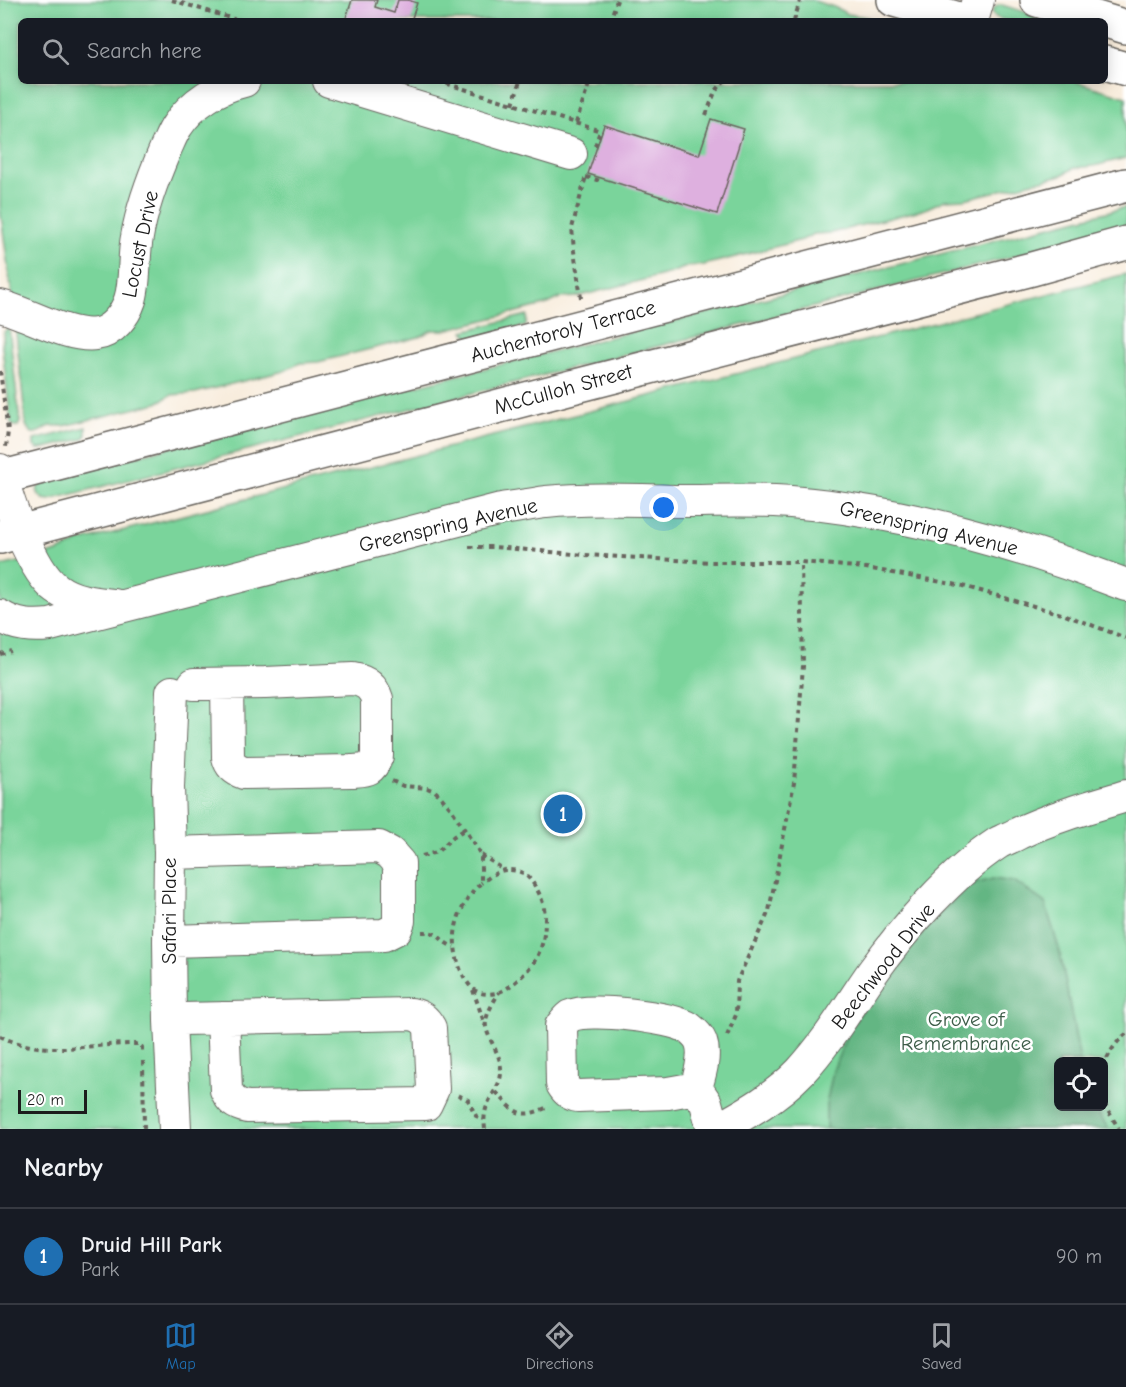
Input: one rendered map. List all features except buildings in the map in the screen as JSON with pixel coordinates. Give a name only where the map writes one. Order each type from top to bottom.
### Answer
[{"type":"main road","points":[[894,0],[956,18]]},
{"type":"main road","points":[[1037,0],[1096,18]]},
{"type":"main road","points":[[1108,22],[1126,27]]},
{"type":"main road","points":[[1108,64],[1126,69]]},
{"type":"main road","name":"Auchentoroly Terrace","points":[[1,475],[1126,185]]},
{"type":"main road","name":"McCulloh Street","points":[[10,534],[1126,243]]},
{"type":"street","points":[[973,18],[978,0]]},
{"type":"street","name":"Locust Drive","points":[[0,306],[81,334],[97,334],[107,330],[118,321],[131,299],[134,257],[142,212],[159,163],[177,126],[192,109],[212,93],[232,84]]},
{"type":"street","points":[[338,84],[585,162]]},
{"type":"street","name":"Greenspring Avenue","points":[[1,475],[10,534],[50,584],[60,591],[85,601],[127,606]]},
{"type":"street","name":"Greenspring Avenue","points":[[0,616],[21,625],[41,626],[127,606],[501,509],[546,502],[589,500],[790,502],[842,508],[903,518],[965,533],[1086,569],[1126,585]]},
{"type":"street","points":[[353,679],[362,681],[374,690],[376,699],[377,756],[373,765],[366,770],[351,771],[244,773],[236,770],[230,764],[228,757],[227,684],[353,679]]},
{"type":"street","name":"Safari Place","points":[[175,1129],[170,1021],[168,787],[183,688],[227,684]]},
{"type":"street","name":"Beechwood Drive","points":[[718,1129],[749,1112],[777,1092],[799,1072],[838,1024],[873,972],[897,942],[926,907],[961,872],[999,843],[1026,830],[1070,813],[1120,802]]},
{"type":"street","points":[[169,941],[384,935],[396,929],[399,921],[399,862],[379,847],[170,853]]},
{"type":"street","points":[[696,1088],[668,1093],[572,1095],[565,1090],[562,1084],[561,1026],[564,1020],[577,1014],[605,1013],[638,1015],[679,1024],[689,1029],[701,1042],[701,1067],[696,1088],[706,1102],[713,1129]]},
{"type":"street","points":[[182,1019],[223,1018],[411,1014],[420,1016],[430,1028],[433,1089],[426,1104],[247,1107],[236,1104],[230,1099],[226,1090],[223,1018]]},
{"type":"path","points":[[171,0],[230,18]]},
{"type":"path","points":[[611,18],[618,0]]},
{"type":"path","points":[[795,18],[800,1]]},
{"type":"path","points":[[448,84],[601,131],[585,162],[572,228],[582,299]]},
{"type":"path","points":[[513,104],[519,84]]},
{"type":"path","points":[[576,123],[589,84]]},
{"type":"path","points":[[706,115],[715,92],[722,84]]},
{"type":"path","points":[[585,162],[597,180],[598,177]]},
{"type":"path","points":[[0,371],[8,431],[1,475]]},
{"type":"path","points":[[458,547],[494,547],[710,562],[801,562],[866,568],[963,586],[1065,615],[1126,638]]},
{"type":"path","points":[[737,981],[770,910],[794,783],[802,666],[801,562]]},
{"type":"path","points":[[373,765],[389,779],[403,786],[435,791],[452,810],[481,855],[506,870]]},
{"type":"path","points":[[399,862],[436,852],[464,830]]},
{"type":"path","points":[[481,855],[481,883]]},
{"type":"path","points":[[472,989],[487,994],[499,992],[514,983],[531,967],[543,942],[544,905],[539,892],[523,873],[506,870],[481,883],[470,894],[458,916],[454,936],[459,967],[472,989],[500,1061],[502,1073],[496,1092],[487,1105],[484,1119],[485,1129]]},
{"type":"path","points":[[396,929],[404,932],[432,932],[446,944],[454,947]]},
{"type":"path","points":[[486,1026],[488,1015],[499,992]]},
{"type":"path","points":[[1107,1057],[1118,1040],[1126,1034]]},
{"type":"path","points":[[0,1036],[41,1048],[138,1044],[142,1047],[144,1129]]},
{"type":"path","points":[[496,1092],[513,1110],[523,1114],[531,1114],[547,1107],[568,1092]]},
{"type":"path","points":[[1107,1111],[1119,1129]]},
{"type":"green space","points":[[0,0],[812,0],[848,14],[869,18],[18,18],[18,84],[1084,84],[1126,97],[1126,158],[1094,166],[1074,168],[1062,175],[965,199],[945,200],[925,209],[831,233],[814,234],[802,240],[704,265],[689,266],[671,273],[576,297],[560,298],[548,304],[445,330],[432,330],[419,337],[318,362],[300,363],[284,371],[195,393],[171,395],[157,403],[64,426],[50,426],[33,433],[26,425],[0,208]]},
{"type":"green space","points":[[1002,5],[1045,18],[999,18],[993,13],[993,9]]},
{"type":"green space","points":[[1126,207],[1126,228],[49,500],[43,499],[38,492],[40,484],[96,466]]},
{"type":"green space","points":[[1126,274],[1126,1129],[0,1129],[0,566],[30,560],[70,547],[78,542]]},
{"type":"green space","points":[[527,315],[526,326],[471,340],[464,331]]},
{"type":"green space","points":[[9,327],[20,422],[18,426],[11,424],[2,346],[4,332]]},
{"type":"green space","points":[[86,427],[86,436],[83,439],[41,449],[34,446],[34,440]]},
{"type":"green space","name":"Grove of Remembrance","points":[[994,878],[1014,881],[1045,903],[1060,952],[1079,1057],[1054,1057],[1054,1111],[1096,1111],[1109,1129],[826,1129],[826,1105],[833,1071],[849,1029],[895,964],[933,920],[970,884]]},
{"type":"place","name":"Druid Hill Park","points":[[563,814]]}]
